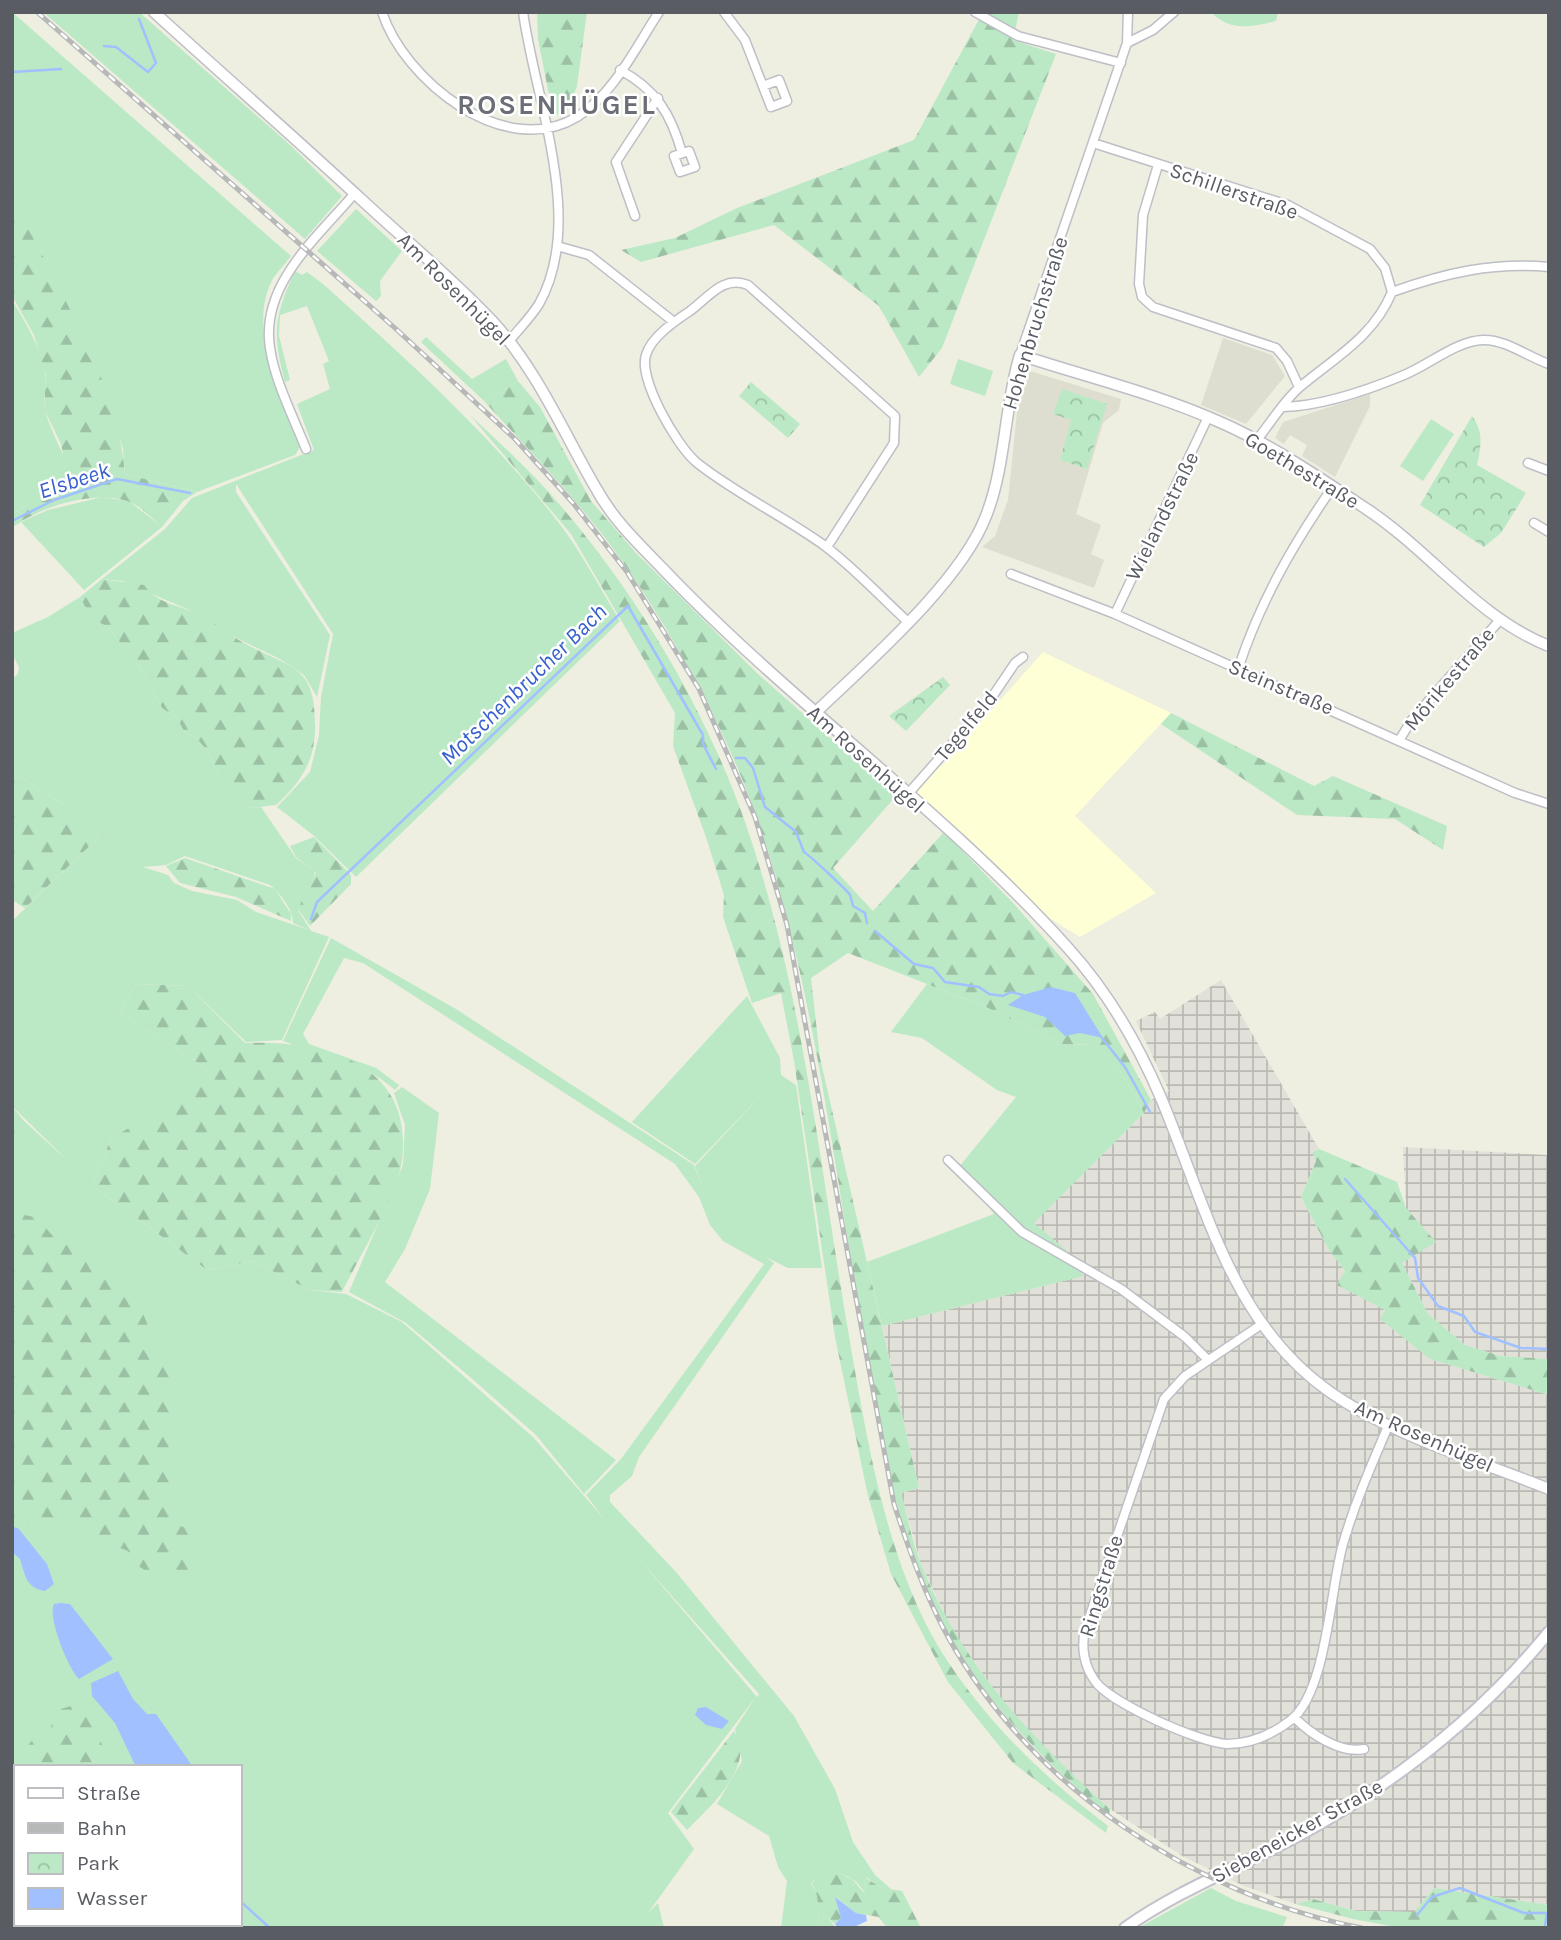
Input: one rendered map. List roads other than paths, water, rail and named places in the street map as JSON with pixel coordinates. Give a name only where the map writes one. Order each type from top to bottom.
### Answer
[{"type":"main road","name":"Siebeneicker Straße","points":[[1125,1928],[1175,1898],[1302,1833],[1393,1778],[1482,1705],[1549,1632]]},
{"type":"street","name":"Am Rosenhügel","points":[[154,12],[458,288],[509,341],[617,519],[669,576],[815,713],[1021,899],[1072,952],[1128,1032],[1161,1099],[1223,1257],[1262,1324],[1289,1357],[1329,1391],[1389,1424],[1549,1489]]},
{"type":"street","points":[[382,12],[393,37],[415,69],[452,102],[471,114],[499,124],[546,128],[576,118],[592,106],[659,12]]},
{"type":"street","points":[[509,341],[540,303],[557,246],[556,184],[523,12]]},
{"type":"street","points":[[724,12],[745,40],[763,86]]},
{"type":"street","points":[[975,12],[1018,36],[1121,63]]},
{"type":"street","name":"Hohenbruchstraße","points":[[815,713],[956,568],[986,517],[998,476],[1011,385],[1121,63],[1126,43],[1128,12]]},
{"type":"street","points":[[1126,43],[1153,30],[1174,12]]},
{"type":"street","points":[[620,70],[644,83],[658,98],[682,153]]},
{"type":"street","points":[[635,216],[616,162],[658,98]]},
{"type":"street","name":"Schillerstraße","points":[[1093,143],[1288,205],[1370,250],[1385,268],[1392,292]]},
{"type":"street","name":"Schillerstraße","points":[[1158,165],[1143,215],[1139,285],[1142,298],[1153,307],[1276,348],[1287,360],[1298,387]]},
{"type":"street","points":[[306,449],[275,368],[268,326],[280,285],[291,268],[355,193]]},
{"type":"street","points":[[557,246],[589,255],[674,321]]},
{"type":"street","points":[[1256,442],[1298,387],[1353,346],[1371,328],[1392,292],[1466,269],[1518,264],[1549,267]]},
{"type":"street","points":[[827,547],[894,443],[895,416],[748,285],[739,281],[725,282],[674,321],[652,343],[644,365],[648,384],[668,425],[695,461],[827,547],[907,621]]},
{"type":"street","points":[[1283,407],[1297,406],[1368,387],[1404,375],[1469,343],[1484,340],[1498,342],[1549,365]]},
{"type":"street","name":"Goethestraße","points":[[1020,355],[1208,417],[1256,442],[1401,534],[1499,621],[1521,635],[1549,646]]},
{"type":"street","name":"Wielandstraße","points":[[1115,614],[1208,417]]},
{"type":"street","points":[[1528,463],[1549,471]]},
{"type":"street","points":[[1238,669],[1254,619],[1273,582],[1298,536],[1332,488]]},
{"type":"street","points":[[1534,523],[1549,532]]},
{"type":"street","name":"Steinstraße","points":[[1011,574],[1115,614],[1400,739],[1515,793],[1549,804]]},
{"type":"street","name":"Mörikestraße","points":[[1400,739],[1411,721],[1499,621]]},
{"type":"street","name":"Tegelfeld","points":[[907,795],[988,703],[1015,663],[1023,657]]},
{"type":"street","points":[[948,1160],[1022,1232],[1121,1289],[1185,1337],[1208,1360]]},
{"type":"street","name":"Ringstraße","points":[[1262,1324],[1175,1384],[1164,1399],[1085,1630],[1083,1650],[1093,1679],[1109,1695],[1200,1739],[1226,1744],[1249,1741],[1275,1731],[1294,1717],[1313,1688],[1343,1543],[1360,1493],[1389,1424]]},
{"type":"street","points":[[1294,1717],[1308,1730],[1345,1749],[1364,1749]]},
{"type":"water","points":[[1051,987],[1075,993],[1103,1038],[1080,1033],[1065,1036],[1045,1017],[1008,1005],[1023,995]]},
{"type":"water","points":[[12,1527],[18,1528],[47,1564],[54,1584],[45,1591],[30,1584],[20,1559],[12,1552]]},
{"type":"water","points":[[54,1604],[70,1604],[113,1659],[79,1679],[69,1665],[53,1619]]},
{"type":"water","points":[[118,1671],[133,1699],[147,1714],[156,1714],[192,1765],[135,1765],[115,1723],[92,1696],[91,1683]]},
{"type":"water","points":[[706,1707],[729,1721],[722,1729],[706,1725],[695,1715],[698,1708]]},
{"type":"water","points":[[835,1897],[856,1913],[866,1915],[867,1921],[852,1928],[838,1928],[835,1924],[841,1918]]},
{"type":"waterway","points":[[104,46],[116,47],[148,72],[156,63],[139,19]]},
{"type":"waterway","points":[[12,72],[61,69]]},
{"type":"waterway","name":"Elsbeek","points":[[12,521],[54,500],[117,479],[190,493]]},
{"type":"waterway","name":"Motschenbrucher Bach","points":[[311,919],[317,902],[628,606],[703,735],[703,744],[716,769]]},
{"type":"waterway","name":"Motschenbrucher Bach","points":[[736,758],[745,758],[753,768],[765,807],[796,832],[804,852],[848,892],[853,906],[865,913],[867,923]]},
{"type":"waterway","name":"Motschenbrucher Bach","points":[[875,931],[914,964],[933,968],[945,982],[979,987],[989,994],[1003,996],[1011,992],[1023,995]]},
{"type":"waterway","name":"Motschenbrucher Bach","points":[[1102,1038],[1125,1067],[1150,1112]]},
{"type":"waterway","name":"Motschenbrucher Bach","points":[[1345,1179],[1415,1258],[1418,1278],[1438,1306],[1464,1316],[1475,1332],[1521,1348],[1549,1349]]},
{"type":"waterway","points":[[1417,1915],[1432,1897],[1460,1888],[1524,1913],[1549,1913]]},
{"type":"waterway","points":[[242,1903],[270,1928]]},
{"type":"waterway","points":[[1545,1925],[1547,1914]]},
{"type":"railway","points":[[37,12],[396,329],[515,439],[573,503],[627,572],[699,689],[755,817],[787,925],[894,1504],[932,1605],[948,1637],[983,1692],[1024,1742],[1072,1787],[1124,1827],[1179,1861],[1238,1890],[1299,1912],[1362,1928]]},
{"type":"district","name":"ROSENHÜGEL","points":[[557,104]]}]
